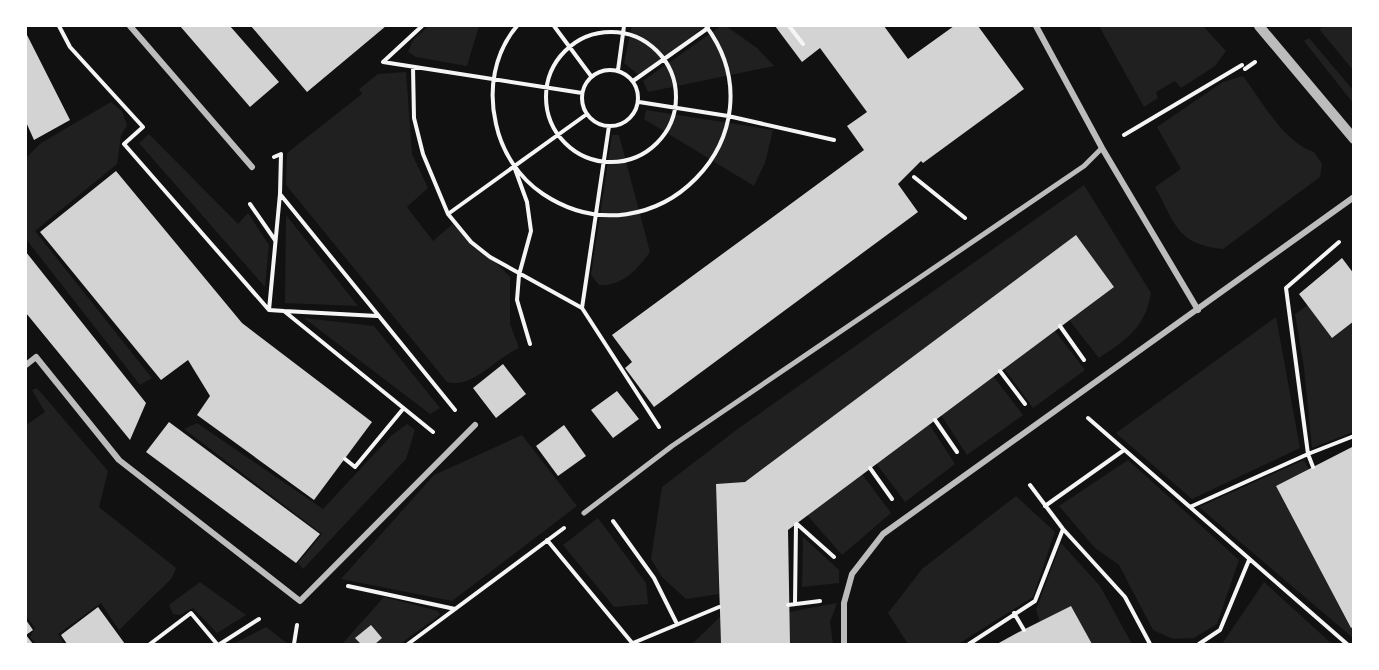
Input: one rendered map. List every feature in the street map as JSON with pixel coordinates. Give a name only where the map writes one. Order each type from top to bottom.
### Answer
[{"type":"street","points":[[130,26],[252,167]]},
{"type":"street","points":[[1036,26],[1102,148],[1198,310]]},
{"type":"street","points":[[1259,26],[1353,139]]},
{"type":"street","points":[[584,513],[672,446],[1084,166],[1102,148]]},
{"type":"street","points":[[844,645],[844,603],[852,574],[883,534],[1097,378],[1198,310],[1353,197]]},
{"type":"street","points":[[26,365],[36,357],[119,460],[300,601],[473,427]]},
{"type":"path","points":[[58,26],[70,47],[143,128],[124,144],[269,310],[378,316]]},
{"type":"path","points":[[420,26],[383,62],[582,93]]},
{"type":"path","points":[[517,26],[503,48],[494,79],[493,105],[498,133],[514,166],[527,202],[531,231],[519,275],[517,300],[530,344]]},
{"type":"path","points":[[554,26],[591,76]]},
{"type":"path","points":[[618,70],[624,26]]},
{"type":"path","points":[[789,26],[802,44]]},
{"type":"path","points":[[514,166],[538,191],[555,202],[596,215],[634,213],[654,207],[680,194],[705,170],[724,135],[728,116],[729,78],[717,42],[707,27],[633,81]]},
{"type":"path","points":[[623,33],[649,43],[664,59],[676,84],[676,108],[665,134],[649,150],[631,160],[604,162],[580,155],[558,135],[548,116],[546,87],[554,64],[569,47],[597,34],[623,33]]},
{"type":"path","points":[[1102,148],[1242,65]]},
{"type":"path","points":[[413,67],[414,118],[435,188],[448,214],[471,242],[519,275],[582,308],[672,446]]},
{"type":"path","points":[[609,69],[618,70],[633,81],[638,88],[639,102],[627,121],[609,126],[601,125],[587,114],[582,93],[591,76],[609,69]]},
{"type":"path","points":[[639,102],[728,116],[834,140]]},
{"type":"path","points":[[448,214],[587,114]]},
{"type":"path","points":[[582,308],[609,126]]},
{"type":"path","points":[[252,167],[281,154],[280,194],[269,310]]},
{"type":"path","points":[[914,177],[985,233]]},
{"type":"path","points":[[280,194],[378,316],[473,427]]},
{"type":"path","points":[[250,204],[276,240]]},
{"type":"path","points":[[1314,467],[1308,454],[1286,288],[1344,237]]},
{"type":"path","points":[[284,312],[452,448]]},
{"type":"path","points":[[1060,326],[1097,378]]},
{"type":"path","points":[[1000,371],[1038,421]]},
{"type":"path","points":[[1068,400],[1347,645]]},
{"type":"path","points":[[345,459],[355,467],[404,409]]},
{"type":"path","points":[[935,420],[970,471]]},
{"type":"path","points":[[1190,507],[1353,436]]},
{"type":"path","points":[[1045,506],[1124,450]]},
{"type":"path","points":[[870,468],[905,518]]},
{"type":"path","points":[[1030,485],[1063,529],[1125,597],[1150,645]]},
{"type":"path","points":[[599,501],[654,578],[677,624]]},
{"type":"path","points":[[795,603],[796,524],[852,574]]},
{"type":"path","points":[[969,645],[1035,601],[1063,529]]},
{"type":"path","points":[[408,645],[561,530]]},
{"type":"path","points":[[547,540],[633,644],[719,607]]},
{"type":"path","points":[[1200,645],[1220,630],[1250,559]]},
{"type":"path","points":[[322,581],[456,609]]},
{"type":"path","points":[[150,645],[191,613],[219,645],[259,619]]},
{"type":"path","points":[[1014,613],[1024,630]]},
{"type":"shaded area","points":[[429,26],[479,26],[467,66],[416,57],[408,52],[413,40]]},
{"type":"shaded area","points":[[632,26],[705,26],[640,76],[624,63]]},
{"type":"shaded area","points":[[721,26],[726,26],[757,48],[774,66],[648,92],[643,81]]},
{"type":"shaded area","points":[[1099,26],[1203,26],[1226,51],[1215,66],[1181,88],[1175,81],[1156,92],[1158,98],[1144,107]]},
{"type":"shaded area","points":[[1325,26],[1353,26],[1353,70],[1319,29]]},
{"type":"shaded area","points":[[1309,38],[1353,90],[1353,103],[1304,41]]},
{"type":"shaded area","points":[[406,72],[412,154],[428,188],[407,207],[433,241],[455,222],[510,277],[510,324],[519,348],[475,377],[457,383],[447,382],[286,185],[287,153],[362,94],[359,89],[378,74]]},
{"type":"shaded area","points":[[1243,76],[1283,131],[1303,147],[1314,152],[1322,164],[1320,177],[1223,249],[1207,246],[1186,237],[1173,222],[1155,187],[1181,169],[1157,127],[1223,82]]},
{"type":"shaded area","points":[[111,102],[122,111],[127,125],[121,136],[117,164],[35,231],[152,378],[140,385],[26,239],[26,158],[41,143]]},
{"type":"shaded area","points":[[646,110],[773,130],[765,163],[754,186],[644,119]]},
{"type":"shaded area","points":[[149,134],[238,224],[248,213],[269,245],[265,287],[139,143]]},
{"type":"shaded area","points":[[612,135],[619,135],[650,252],[629,276],[615,283],[599,285],[591,275]]},
{"type":"shaded area","points":[[1084,185],[1151,293],[1144,315],[1133,332],[1099,358],[1069,320],[1114,287],[1076,236],[743,483],[716,484],[719,594],[686,599],[662,577],[651,559],[662,487],[739,428]]},
{"type":"shaded area","points":[[286,215],[358,306],[285,303]]},
{"type":"shaded area","points":[[1308,305],[1353,321],[1353,432],[1312,448],[1304,368],[1295,314]]},
{"type":"shaded area","points":[[1276,317],[1300,448],[1192,499],[1116,433]]},
{"type":"shaded area","points":[[304,318],[374,326],[440,408],[430,414]]},
{"type":"shaded area","points":[[1055,331],[1085,370],[1033,408],[1004,368]]},
{"type":"shaded area","points":[[993,376],[1023,415],[967,455],[941,415]]},
{"type":"shaded area","points":[[37,388],[108,471],[99,507],[176,568],[172,578],[119,630],[101,603],[58,634],[64,644],[36,644],[30,637],[35,628],[26,616],[26,425],[45,412],[32,390]]},
{"type":"shaded area","points":[[197,423],[323,509],[391,436],[407,424],[415,430],[406,459],[303,569],[298,563],[322,534],[184,429]]},
{"type":"shaded area","points":[[929,424],[955,464],[905,502],[876,463]]},
{"type":"shaded area","points":[[522,435],[577,506],[452,601],[341,579],[434,475]]},
{"type":"shaded area","points":[[1128,460],[1239,560],[1217,624],[1194,638],[1173,639],[1153,630],[1119,565],[1095,548],[1059,506]]},
{"type":"shaded area","points":[[1304,460],[1309,469],[1277,486],[1350,627],[1353,626],[1353,638],[1199,507]]},
{"type":"shaded area","points":[[862,474],[891,513],[842,555],[807,515]]},
{"type":"shaded area","points":[[1016,496],[1055,532],[1033,597],[958,644],[908,644],[888,613],[922,569]]},
{"type":"shaded area","points":[[598,518],[646,583],[648,604],[614,607],[563,545]]},
{"type":"shaded area","points":[[803,537],[839,570],[839,583],[802,587]]},
{"type":"shaded area","points":[[1061,543],[1100,586],[1132,644],[1092,644],[1071,606],[1040,622],[1036,610]]},
{"type":"shaded area","points":[[200,582],[246,615],[217,633],[193,608],[180,615],[173,614],[169,605]]},
{"type":"shaded area","points":[[1264,582],[1332,644],[1222,644]]},
{"type":"shaded area","points":[[384,597],[438,611],[440,615],[400,644],[342,644]]},
{"type":"shaded area","points":[[837,603],[830,622],[833,644],[790,644],[789,612]]},
{"type":"shaded area","points":[[720,617],[721,644],[692,644]]},
{"type":"shaded area","points":[[266,627],[288,644],[235,643]]},
{"type":"building","points":[[180,26],[230,26],[279,82],[250,107]]},
{"type":"building","points":[[251,26],[386,26],[307,92]]},
{"type":"building","points":[[775,26],[884,26],[908,59],[954,26],[978,26],[1024,89],[923,163],[921,161],[898,184],[918,212],[654,407],[625,368],[632,362],[612,335],[864,150],[847,126],[867,112],[820,48],[802,62]]},
{"type":"building","points":[[26,33],[70,120],[34,140],[26,122]]},
{"type":"building","points":[[116,171],[242,323],[372,422],[314,500],[197,415],[210,396],[188,360],[161,380],[40,232]]},
{"type":"building","points":[[1076,235],[1114,287],[788,530],[790,644],[721,644],[716,484],[745,482]]},
{"type":"building","points":[[26,252],[146,403],[130,440],[26,313]]},
{"type":"building","points":[[1342,258],[1354,274],[1354,321],[1332,338],[1299,294]]},
{"type":"building","points":[[503,364],[526,394],[496,418],[473,388]]},
{"type":"building","points":[[617,391],[639,419],[613,438],[591,410]]},
{"type":"building","points":[[169,422],[320,534],[296,563],[146,452]]},
{"type":"building","points":[[564,425],[586,456],[558,476],[536,446]]},
{"type":"building","points":[[1354,446],[1354,626],[1351,628],[1276,486]]},
{"type":"building","points":[[1071,606],[1092,644],[997,644],[1017,633]]},
{"type":"building","points":[[98,607],[125,644],[67,644],[61,635]]},
{"type":"building","points":[[26,620],[33,630],[26,635]]},
{"type":"building","points":[[371,625],[382,638],[375,644],[361,644],[355,638]]},
{"type":"building","points":[[26,635],[33,644],[26,644]]}]
